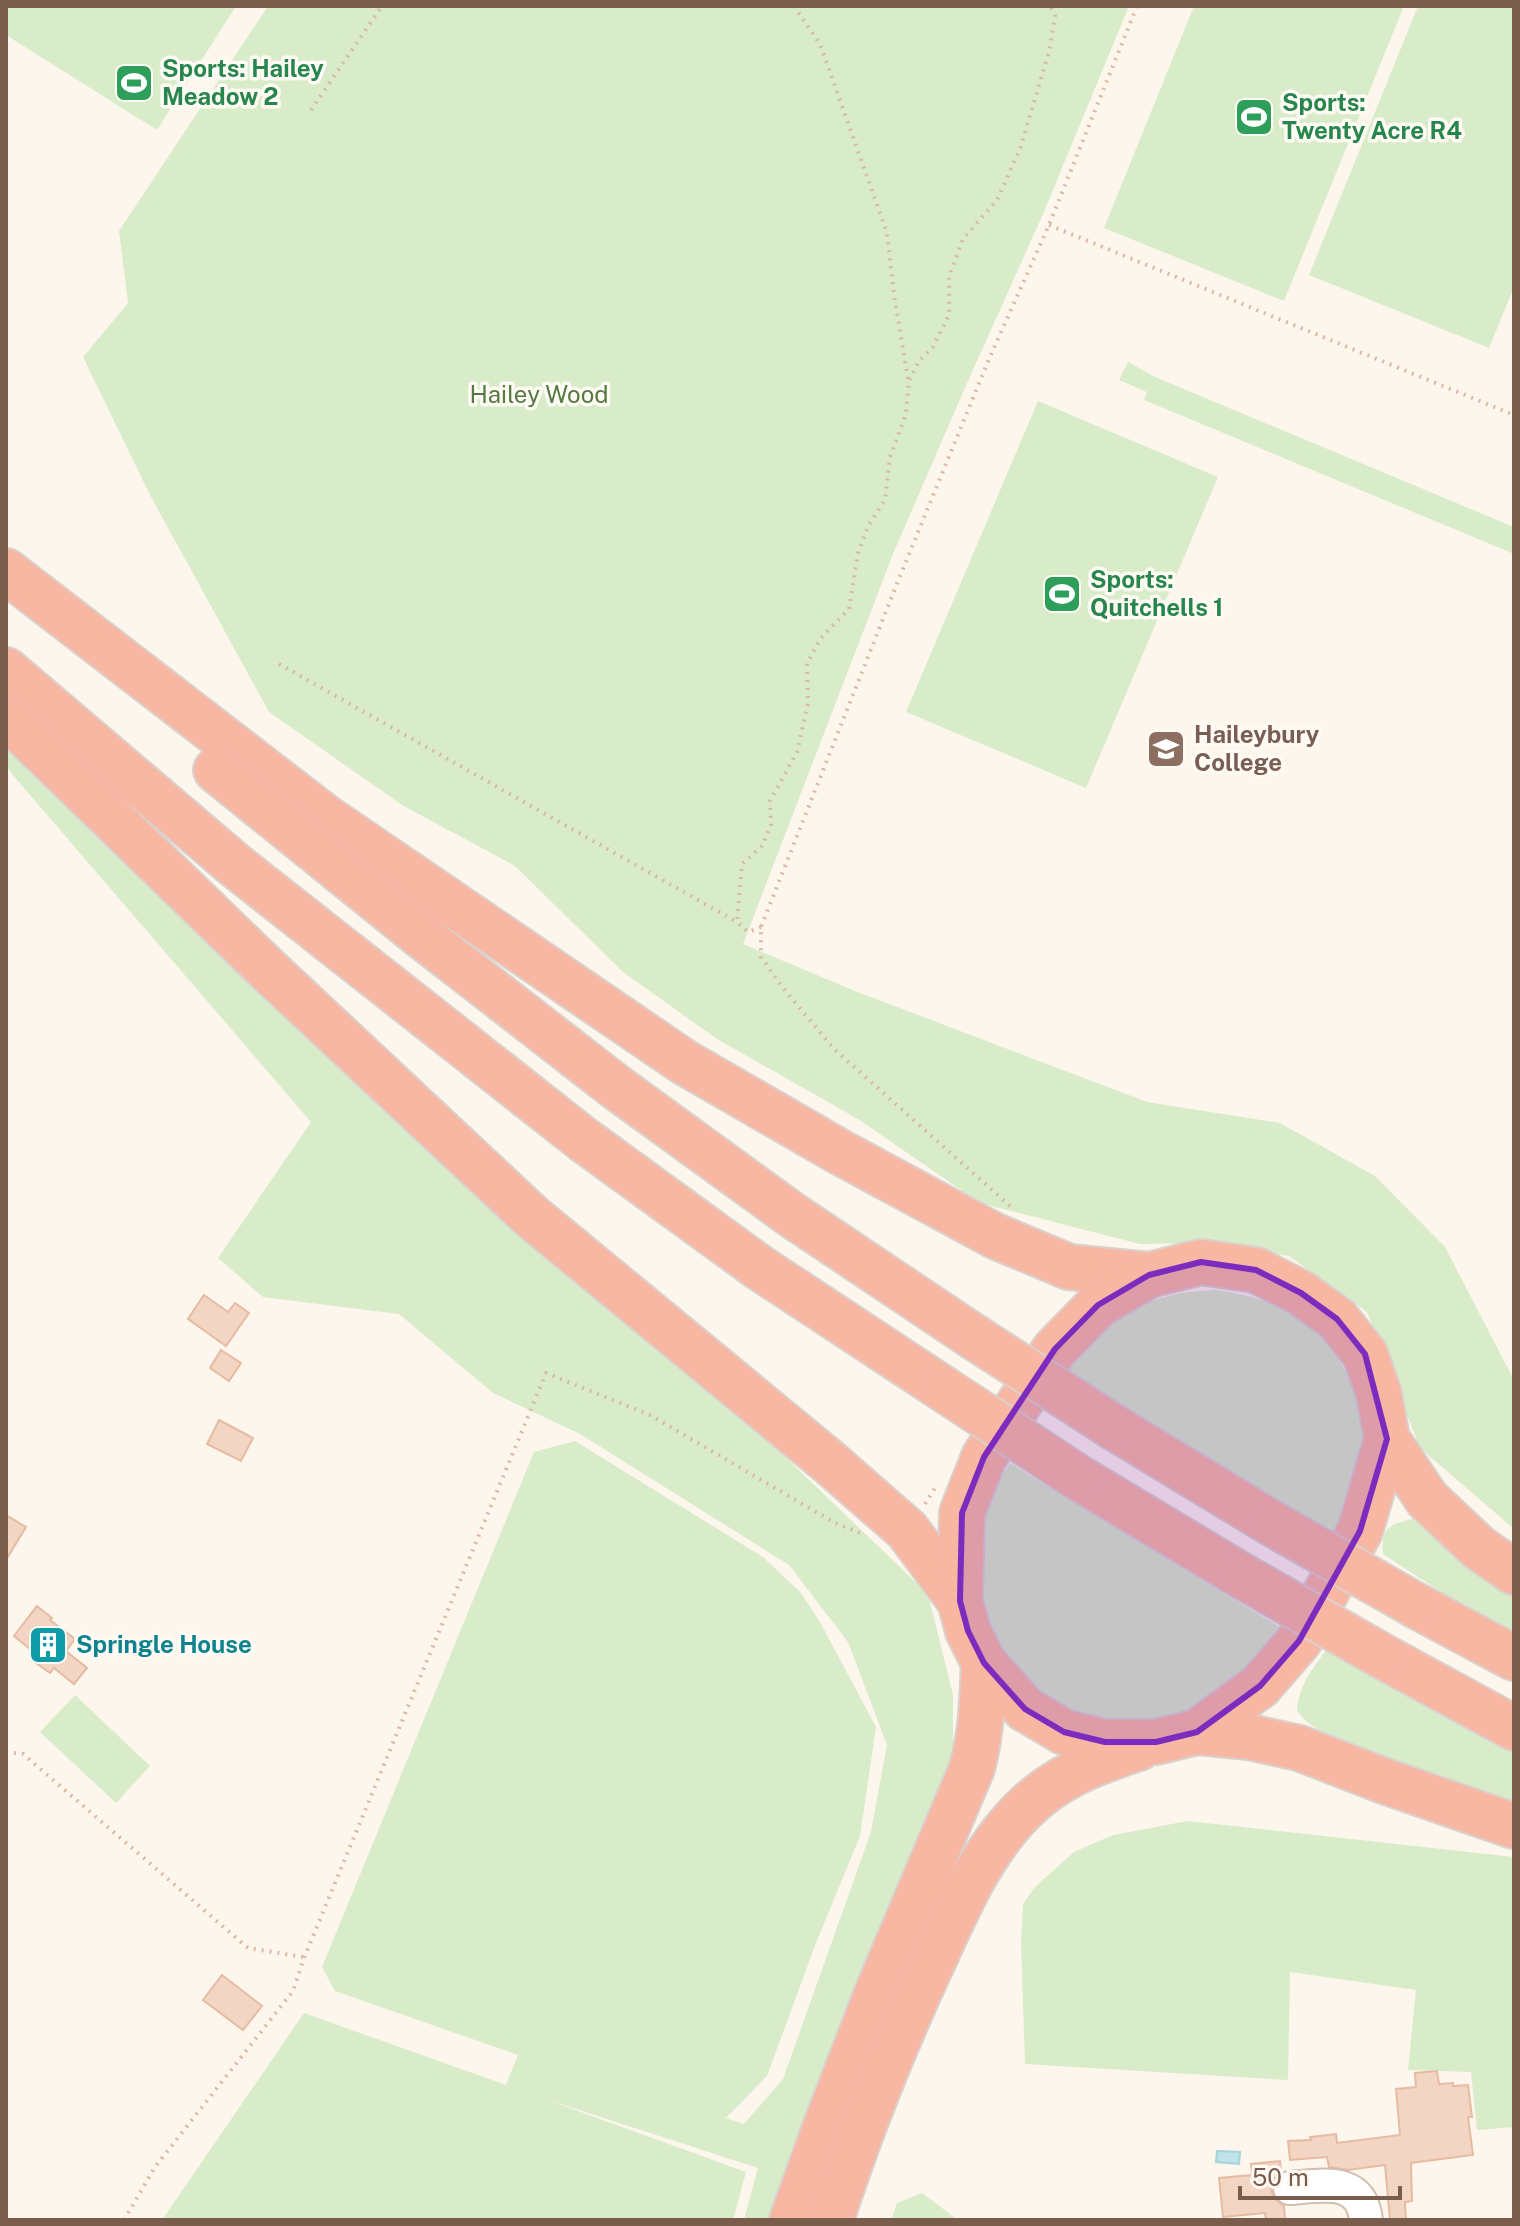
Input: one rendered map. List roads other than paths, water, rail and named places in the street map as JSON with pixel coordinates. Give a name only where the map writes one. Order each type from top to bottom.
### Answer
[{"type":"highway","points":[[6,571],[325,817],[684,1062],[838,1151],[995,1236],[1069,1267],[1149,1275]]},
{"type":"highway","points":[[6,588],[225,778],[419,934],[616,1087],[792,1215],[1115,1428],[1273,1524],[1514,1658]]},
{"type":"highway","points":[[6,670],[236,866],[584,1140],[760,1268],[1079,1478],[1242,1576],[1514,1728]]},
{"type":"highway","points":[[6,716],[266,968],[531,1216],[907,1530],[960,1601]]},
{"type":"highway","points":[[1514,1572],[1479,1548],[1427,1499],[1387,1439],[1379,1394],[1365,1354],[1337,1319],[1301,1293],[1256,1270],[1201,1262],[1149,1275],[1098,1305],[1055,1349],[984,1457],[962,1513],[960,1601],[968,1631],[984,1663],[1025,1709],[1064,1732],[1105,1742],[1176,1737],[1249,1737],[1299,1748],[1514,1826]]},
{"type":"highway","points":[[831,2220],[910,2012],[949,1927],[1002,1832],[1064,1777],[1095,1762],[1176,1737],[1260,1686],[1299,1641],[1360,1531],[1387,1439]]},
{"type":"highway","points":[[792,2220],[877,1993],[972,1768],[983,1714],[984,1663]]},
{"type":"lane","points":[[1290,2188],[1342,2186],[1359,2200],[1366,2220]]},
{"type":"water","points":[[1217,2151],[1240,2152],[1239,2164],[1216,2162]]},
{"type":"place","name":"Sports: Hailey Meadow 2","points":[[134,83]]},
{"type":"place","name":"Sports: Twenty Acre R4","points":[[1254,117]]},
{"type":"place","name":"Sports: Quitchells 1","points":[[1062,594]]},
{"type":"place","name":"Haileybury College","points":[[1166,749]]},
{"type":"place","name":"Springle House","points":[[48,1645]]},
{"type":"park label","name":"Hailey Wood","points":[[539,395]]}]
